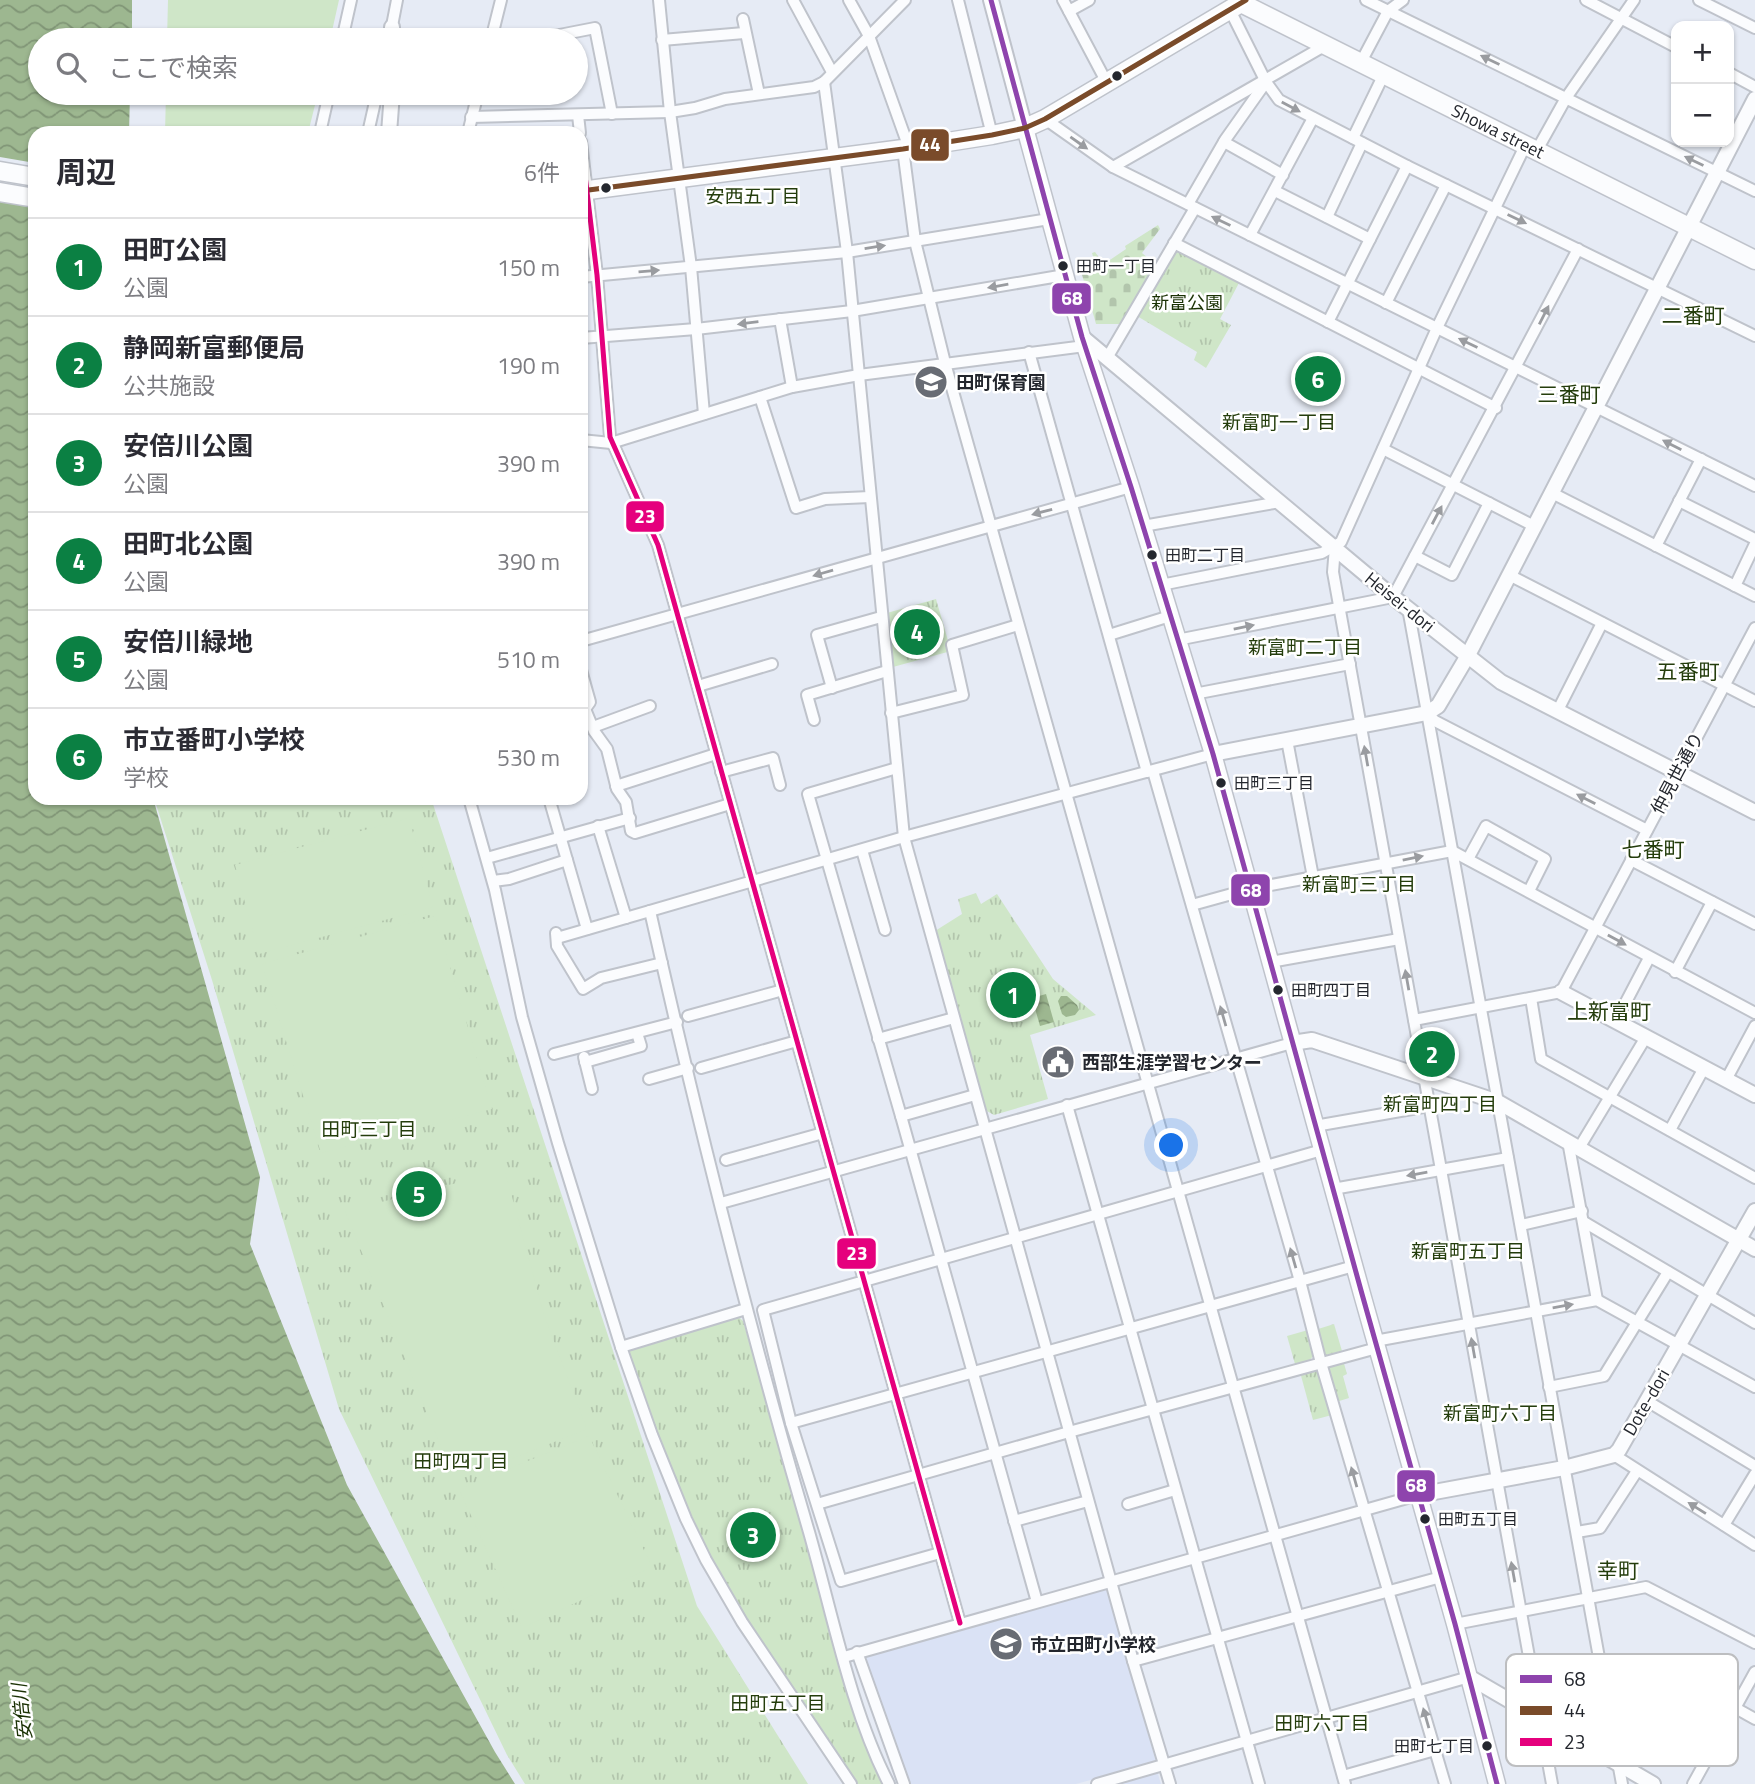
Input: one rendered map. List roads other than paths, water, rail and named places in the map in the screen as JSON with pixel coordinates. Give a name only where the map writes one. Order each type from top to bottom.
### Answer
[{"type":"highway","name":"Showa street","points":[[1238,3],[1755,260]]},
{"type":"highway","points":[[588,189],[906,149],[1025,128]]},
{"type":"highway","points":[[0,171],[28,176]]},
{"type":"highway","points":[[0,192],[28,197]]},
{"type":"main road","points":[[1238,3],[1107,83],[1025,128],[1084,341],[1213,754],[1497,1784]]},
{"type":"street","points":[[345,28],[351,0]]},
{"type":"street","points":[[392,28],[397,0]]},
{"type":"street","points":[[494,28],[501,0]]},
{"type":"street","points":[[659,0],[670,112],[691,267],[704,414]]},
{"type":"street","points":[[793,0],[832,72]]},
{"type":"street","points":[[849,0],[869,36],[906,149],[915,241],[945,363],[1344,1780],[1435,1750]]},
{"type":"street","points":[[889,0],[894,11]]},
{"type":"street","points":[[471,117],[670,112],[725,99],[814,87],[824,82],[905,0]]},
{"type":"street","points":[[958,0],[992,135]]},
{"type":"street","points":[[991,0],[1025,128]]},
{"type":"street","points":[[1089,0],[1066,5],[1107,83]]},
{"type":"street","points":[[1366,0],[1755,191]]},
{"type":"street","points":[[1361,62],[1388,11],[1403,0]]},
{"type":"street","points":[[1586,0],[1671,44]]},
{"type":"street","points":[[1161,585],[1322,554],[1335,547],[1346,535],[1437,328],[1495,209],[1531,147],[1634,0]]},
{"type":"street","points":[[1699,0],[1755,27]]},
{"type":"street","points":[[1238,3],[1265,81],[1279,100],[1657,290],[1755,336]]},
{"type":"street","points":[[743,19],[759,94]]},
{"type":"street","points":[[588,29],[595,28],[612,114]]},
{"type":"street","points":[[662,40],[744,33]]},
{"type":"street","points":[[1113,167],[1326,45]]},
{"type":"street","points":[[1327,217],[1384,74]]},
{"type":"street","points":[[1734,76],[1755,87]]},
{"type":"street","points":[[1107,358],[1174,243],[1223,142],[1265,81]]},
{"type":"street","points":[[824,82],[847,252],[904,837],[1088,1501],[1170,1784]]},
{"type":"street","points":[[662,963],[601,978],[583,989],[557,946],[556,934],[587,929],[904,837],[1213,754],[1427,713],[1438,706],[1467,657],[1755,99]]},
{"type":"street","points":[[322,126],[326,105]]},
{"type":"street","points":[[370,126],[374,105]]},
{"type":"street","points":[[390,126],[391,105]]},
{"type":"street","points":[[469,126],[474,105]]},
{"type":"street","points":[[578,116],[579,126]]},
{"type":"street","points":[[1250,235],[1313,118]]},
{"type":"street","points":[[1045,119],[1113,167],[1755,486]]},
{"type":"street","points":[[1223,142],[1283,175]]},
{"type":"street","points":[[1328,322],[1407,166]]},
{"type":"street","points":[[1386,303],[1446,185]]},
{"type":"street","points":[[1275,191],[1370,239]]},
{"type":"street","points":[[588,276],[847,252],[1049,219]]},
{"type":"street","points":[[588,220],[597,275],[611,443],[658,545],[960,1623]]},
{"type":"street","points":[[1174,243],[1496,408]]},
{"type":"street","points":[[1178,640],[1393,597],[1496,408],[1578,249]]},
{"type":"street","points":[[588,337],[696,329],[852,310],[1065,275]]},
{"type":"street","points":[[780,319],[792,387]]},
{"type":"street","points":[[588,441],[611,443],[792,387],[1029,352],[1084,341]]},
{"type":"street","name":"Heisei-dori","points":[[1084,341],[1393,597],[1501,682],[1755,811]]},
{"type":"street","points":[[1029,352],[1109,635],[1192,905],[1321,1363],[1445,1784]]},
{"type":"street","points":[[760,397],[796,508],[825,499],[870,497]]},
{"type":"street","points":[[1383,449],[1534,526]]},
{"type":"street","points":[[1656,546],[1701,459]]},
{"type":"street","points":[[588,639],[1131,487]]},
{"type":"street","points":[[1552,493],[1755,596]]},
{"type":"street","points":[[1143,526],[1280,502]]},
{"type":"street","points":[[1679,502],[1755,542],[1735,586]]},
{"type":"street","points":[[1415,556],[1452,575],[1489,503]]},
{"type":"street","points":[[1335,547],[1334,572],[1340,608],[1528,1654]]},
{"type":"street","points":[[1509,575],[1755,701]]},
{"type":"street","points":[[1408,608],[1598,1654]]},
{"type":"street","points":[[1109,635],[1170,616]]},
{"type":"street","points":[[831,688],[817,635],[881,617]]},
{"type":"street","points":[[1558,712],[1602,623]]},
{"type":"street","points":[[891,713],[964,695],[952,645],[1018,625]]},
{"type":"street","name":"仲見世通り","points":[[1561,992],[1755,628]]},
{"type":"street","points":[[698,686],[772,664]]},
{"type":"street","points":[[1194,694],[1350,664]]},
{"type":"street","points":[[814,720],[807,695],[887,670]]},
{"type":"street","points":[[593,727],[650,706]]},
{"type":"street","points":[[1427,713],[1435,721],[1647,830]]},
{"type":"street","points":[[588,718],[607,749],[616,786],[626,802],[631,831],[635,833],[730,804]]},
{"type":"street","points":[[1287,740],[1313,877]]},
{"type":"street","points":[[616,786],[716,754]]},
{"type":"street","points":[[721,772],[773,758],[780,785]]},
{"type":"street","points":[[897,768],[808,794],[1037,1602]]},
{"type":"street","points":[[472,805],[493,881],[522,1017],[621,1347],[652,1435],[706,1560],[742,1622],[851,1784]]},
{"type":"street","points":[[551,805],[587,929]]},
{"type":"street","points":[[487,858],[630,818]]},
{"type":"street","points":[[598,826],[626,918]]},
{"type":"street","points":[[1468,859],[1486,826],[1545,859],[1529,891]]},
{"type":"street","points":[[862,850],[885,930]]},
{"type":"street","points":[[1192,905],[1250,889],[1452,851],[1755,1013]]},
{"type":"street","points":[[493,881],[509,879],[567,860]]},
{"type":"street","points":[[1631,860],[1755,924]]},
{"type":"street","points":[[1675,972],[1712,902]]},
{"type":"street","points":[[650,911],[746,1309],[844,1657],[873,1747],[889,1784]]},
{"type":"street","points":[[1270,962],[1399,939]]},
{"type":"street","points":[[1615,1021],[1649,958]]},
{"type":"street","points":[[688,1016],[783,990]]},
{"type":"street","points":[[1414,1020],[1561,992],[1755,1094]]},
{"type":"street","points":[[1531,998],[1541,1059],[1755,1178]]},
{"type":"street","points":[[878,1039],[954,1018]]},
{"type":"street","points":[[554,1054],[677,1023]]},
{"type":"street","points":[[1726,1080],[1755,1027]]},
{"type":"street","points":[[585,1062],[641,1046],[638,1033]]},
{"type":"street","points":[[1597,1300],[1574,1144],[1610,1096],[1646,1037]]},
{"type":"street","points":[[721,1203],[1236,1058],[1312,1040],[1498,1102],[1755,1249]]},
{"type":"street","points":[[701,1068],[797,1041]]},
{"type":"street","points":[[582,1047],[592,1089]]},
{"type":"street","points":[[649,1079],[688,1068]]},
{"type":"street","points":[[1670,1130],[1704,1068]]},
{"type":"street","points":[[901,1116],[975,1095]]},
{"type":"street","points":[[1067,1105],[1259,1784]]},
{"type":"street","points":[[1315,1126],[1429,1106]]},
{"type":"street","points":[[726,1160],[823,1133]]},
{"type":"street","points":[[940,1553],[841,1581],[791,1423],[762,1310],[1322,1150]]},
{"type":"street","points":[[1333,1189],[1508,1158]]},
{"type":"street","name":"Dote-dori","points":[[1418,1495],[1564,1468],[1614,1455],[1755,1211]]},
{"type":"street","points":[[1521,1225],[1583,1217],[1668,1272],[1755,1322]]},
{"type":"street","points":[[791,1423],[1354,1266]]},
{"type":"street","points":[[1549,1387],[1604,1376],[1668,1272]]},
{"type":"street","points":[[817,1504],[1321,1363],[1376,1345],[1468,1324],[1597,1300],[1755,1387]]},
{"type":"street","points":[[621,1347],[746,1309]]},
{"type":"street","points":[[1647,1401],[1755,1466]]},
{"type":"street","points":[[1614,1455],[1755,1545]]},
{"type":"street","points":[[1577,1532],[1600,1528],[1637,1471]]},
{"type":"street","points":[[1724,1525],[1755,1474]]},
{"type":"street","points":[[1128,1504],[1175,1490]]},
{"type":"street","points":[[844,1657],[1418,1495]]},
{"type":"street","points":[[1014,1521],[1088,1501]]},
{"type":"street","points":[[1133,1661],[1441,1577]]},
{"type":"street","points":[[1455,1624],[1646,1587],[1755,1643]]},
{"type":"street","points":[[857,1653],[904,1784]]},
{"type":"street","points":[[1738,1702],[1755,1672]]},
{"type":"street","points":[[1097,1784],[1469,1677],[1506,1698]]},
{"type":"street","points":[[1738,1709],[1755,1719]]},
{"type":"street","points":[[1549,1766],[1552,1784]]},
{"type":"street","points":[[1618,1766],[1622,1784]]},
{"type":"street","points":[[1622,1766],[1653,1784]]},
{"type":"street","points":[[1693,1784],[1703,1766]]},
{"type":"water","name":"安倍川","points":[[0,0],[132,0],[132,28],[28,28],[28,105],[130,105],[129,126],[28,126],[28,805],[155,805],[260,1177],[250,1244],[347,1485],[515,1784],[0,1784]]},
{"type":"water","points":[[1046,994],[1054,1022],[1040,1026],[1032,998]]},
{"type":"water","points":[[1061,996],[1067,996],[1077,1005],[1079,1010],[1075,1015],[1066,1017],[1062,1014],[1058,1001]]},
{"type":"place","name":"田町一丁目","points":[[1063,266]]},
{"type":"place","name":"市立番町小学校","points":[[1318,379]]},
{"type":"place","name":"田町保育園","points":[[931,382]]},
{"type":"place","name":"田町二丁目","points":[[1152,555]]},
{"type":"place","name":"田町北公園","points":[[917,632]]},
{"type":"place","name":"田町三丁目","points":[[1221,783]]},
{"type":"place","name":"田町四丁目","points":[[1278,990]]},
{"type":"place","name":"田町公園","points":[[1013,995]]},
{"type":"place","name":"静岡新富郵便局","points":[[1432,1054]]},
{"type":"place","name":"西部生涯学習センター","points":[[1058,1062]]},
{"type":"place","name":"安倍川緑地","points":[[419,1194]]},
{"type":"place","name":"田町五丁目","points":[[1425,1519]]},
{"type":"place","name":"安倍川公園","points":[[753,1535]]},
{"type":"place","name":"市立田町小学校","points":[[1006,1644]]},
{"type":"place","name":"田町七丁目","points":[[1487,1746]]},
{"type":"district","name":"安西五丁目","points":[[753,195]]},
{"type":"district","name":"二番町","points":[[1693,315]]},
{"type":"district","name":"三番町","points":[[1569,394]]},
{"type":"district","name":"新富町一丁目","points":[[1279,421]]},
{"type":"district","name":"新富町二丁目","points":[[1305,646]]},
{"type":"district","name":"五番町","points":[[1688,671]]},
{"type":"district","name":"七番町","points":[[1653,849]]},
{"type":"district","name":"新富町三丁目","points":[[1359,883]]},
{"type":"district","name":"上新富町","points":[[1609,1011]]},
{"type":"district","name":"新富町四丁目","points":[[1440,1103]]},
{"type":"district","name":"田町三丁目","points":[[369,1128]]},
{"type":"district","name":"新富町五丁目","points":[[1468,1250]]},
{"type":"district","name":"新富町六丁目","points":[[1500,1412]]},
{"type":"district","name":"田町四丁目","points":[[461,1460]]},
{"type":"district","name":"幸町","points":[[1618,1570]]},
{"type":"district","name":"田町五丁目","points":[[778,1702]]},
{"type":"district","name":"田町六丁目","points":[[1322,1722]]},
{"type":"park label","name":"新富公園","points":[[1187,302]]}]
